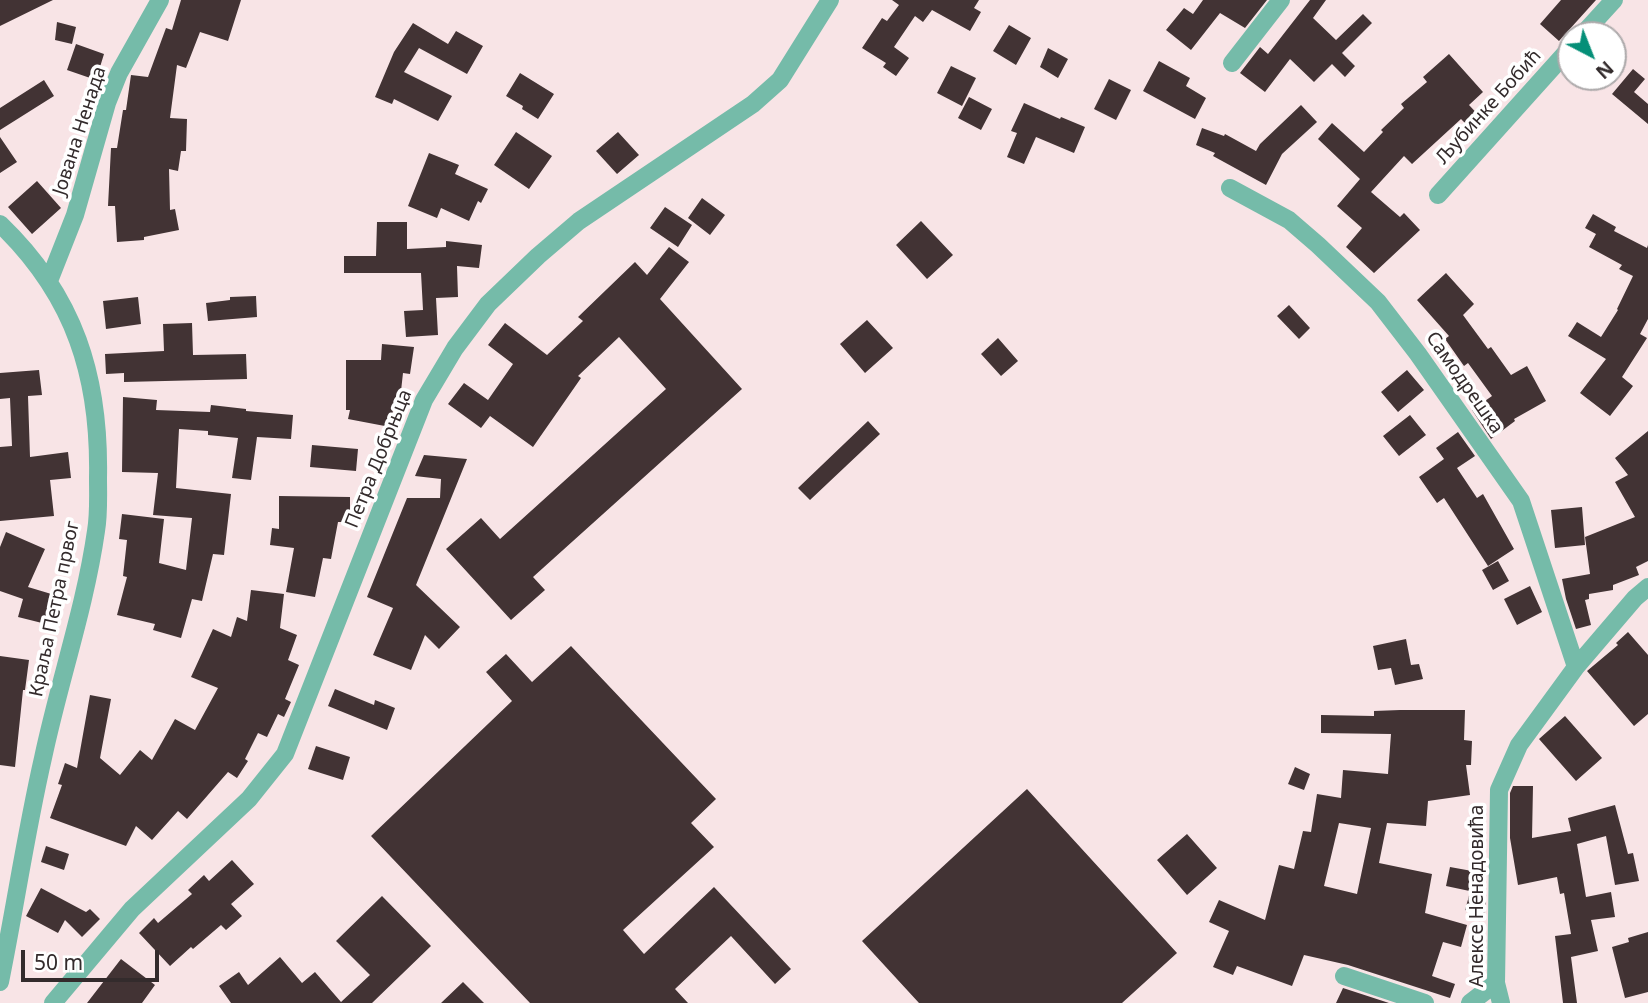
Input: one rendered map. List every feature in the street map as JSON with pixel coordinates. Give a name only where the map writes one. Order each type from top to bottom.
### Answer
[{"type":"street","name":"Јована Ненада","points":[[49,281],[75,215],[107,103],[119,73],[160,0]]},
{"type":"street","name":"Петра Добрњца","points":[[53,1003],[132,909],[249,799],[285,754],[424,400],[455,348],[488,304],[579,221],[742,111],[780,80],[830,0]]},
{"type":"street","points":[[1232,64],[1281,0]]},
{"type":"street","points":[[1595,21],[1614,0]]},
{"type":"street","name":"Љубинке Бобић","points":[[1438,195],[1557,63]]},
{"type":"street","name":"Самодрешка","points":[[1230,188],[1289,220],[1318,245],[1378,302],[1418,354],[1521,500],[1576,667]]},
{"type":"street","name":"Краља Петра првог","points":[[0,224],[49,281],[77,334],[92,381],[99,444],[97,529],[43,758],[0,982]]},
{"type":"street","name":"Алексе Ненадовића","points":[[1501,1003],[1496,983],[1499,790],[1519,745],[1576,667],[1635,598],[1648,587]]},
{"type":"street","points":[[1345,976],[1425,1003]]},
{"type":"street","points":[[1470,1003],[1496,983]]},
{"type":"building","points":[[0,0],[53,0],[0,26]]},
{"type":"building","points":[[181,0],[241,0],[228,41],[200,32],[186,68],[177,65],[170,118],[187,119],[186,151],[181,151],[178,171],[169,169],[170,210],[175,209],[179,230],[144,237],[144,240],[117,242],[115,206],[108,206],[111,148],[117,148],[131,75],[148,77],[166,28],[172,30]]},
{"type":"building","points":[[892,0],[979,0],[974,8],[981,12],[970,31],[932,10],[923,22],[915,16],[894,47],[909,58],[896,76],[883,67],[886,63],[862,48],[882,18],[887,21],[899,5]]},
{"type":"building","points":[[1203,0],[1267,0],[1245,28],[1220,13],[1191,50],[1166,30],[1184,8],[1193,14]]},
{"type":"building","points":[[1310,0],[1326,0],[1313,18],[1336,40],[1363,14],[1372,23],[1342,53],[1355,66],[1345,77],[1332,64],[1314,82],[1290,59],[1265,92],[1240,73],[1260,47],[1268,54]]},
{"type":"building","points":[[1561,0],[1596,0],[1577,21],[1557,21],[1557,39],[1540,24]]},
{"type":"building","points":[[57,22],[76,27],[72,44],[55,40]]},
{"type":"building","points":[[413,23],[448,44],[456,31],[483,46],[467,74],[419,48],[404,72],[452,96],[438,121],[394,99],[392,104],[375,97],[394,52]]},
{"type":"building","points":[[1009,25],[1031,38],[1016,65],[993,51]]},
{"type":"building","points":[[76,44],[104,54],[96,80],[67,70]]},
{"type":"building","points":[[1048,48],[1068,59],[1058,78],[1040,67]]},
{"type":"building","points":[[1449,54],[1483,92],[1469,105],[1484,121],[1473,131],[1461,119],[1412,164],[1404,156],[1371,192],[1400,217],[1404,213],[1420,230],[1374,273],[1346,247],[1362,228],[1337,206],[1360,179],[1318,139],[1332,123],[1364,152],[1383,132],[1381,130],[1404,108],[1401,104],[1427,82],[1423,77]]},
{"type":"building","points":[[1159,61],[1190,78],[1186,86],[1206,98],[1195,119],[1143,91]]},
{"type":"building","points":[[951,66],[976,78],[962,106],[937,93]]},
{"type":"building","points":[[1633,69],[1645,79],[1634,92],[1648,104],[1648,124],[1612,94],[1615,91],[1627,91],[1627,76]]},
{"type":"building","points":[[520,73],[554,94],[538,119],[506,96]]},
{"type":"building","points":[[1109,79],[1131,90],[1116,120],[1094,109]]},
{"type":"building","points":[[44,80],[54,96],[0,130],[0,108]]},
{"type":"building","points":[[969,97],[992,109],[981,130],[958,118]]},
{"type":"building","points":[[1024,103],[1085,127],[1074,153],[1036,137],[1024,164],[1007,157],[1017,133],[1011,131]]},
{"type":"building","points":[[1301,105],[1317,122],[1282,154],[1266,185],[1213,156],[1215,153],[1196,145],[1202,128],[1224,136],[1225,134],[1256,151]]},
{"type":"building","points":[[516,132],[552,156],[529,189],[494,165]]},
{"type":"building","points":[[618,132],[639,155],[617,174],[596,151]]},
{"type":"building","points":[[0,137],[17,162],[0,173]]},
{"type":"building","points":[[429,153],[459,165],[455,174],[488,189],[481,203],[478,201],[469,221],[441,208],[437,218],[408,206]]},
{"type":"building","points":[[37,181],[61,208],[32,234],[8,207]]},
{"type":"building","points":[[702,198],[725,215],[710,235],[688,218]]},
{"type":"building","points":[[665,207],[692,225],[678,247],[650,228]]},
{"type":"building","points":[[1593,214],[1616,227],[1614,231],[1647,248],[1648,245],[1648,319],[1640,334],[1647,338],[1622,377],[1633,386],[1610,416],[1580,393],[1606,359],[1568,336],[1577,322],[1601,337],[1618,310],[1633,276],[1619,269],[1622,265],[1589,247],[1596,234],[1585,228]]},
{"type":"building","points":[[921,221],[953,255],[927,279],[896,245]]},
{"type":"building","points":[[377,222],[407,222],[407,249],[446,247],[446,241],[482,245],[479,268],[457,266],[458,297],[436,298],[438,335],[406,337],[404,311],[423,310],[421,273],[344,273],[344,256],[376,256]]},
{"type":"building","points":[[669,247],[689,262],[660,299],[742,389],[533,577],[545,590],[511,620],[446,549],[481,518],[500,539],[666,389],[619,337],[578,376],[581,378],[533,447],[490,416],[481,428],[448,404],[464,383],[488,400],[513,364],[488,345],[505,323],[547,355],[583,321],[578,317],[635,262],[647,275]]},
{"type":"building","points":[[1446,273],[1474,304],[1463,315],[1488,349],[1491,347],[1511,375],[1527,366],[1546,401],[1514,419],[1515,421],[1491,439],[1472,410],[1492,396],[1468,363],[1464,366],[1445,339],[1449,336],[1417,300]]},
{"type":"building","points":[[256,296],[257,317],[208,321],[206,303],[230,300],[230,297]]},
{"type":"building","points":[[138,297],[141,324],[106,329],[103,301]]},
{"type":"building","points":[[1289,305],[1310,328],[1299,339],[1277,316]]},
{"type":"building","points":[[867,320],[893,348],[865,373],[840,344]]},
{"type":"building","points":[[192,323],[193,355],[246,354],[247,379],[124,382],[124,373],[106,374],[105,354],[164,351],[163,324]]},
{"type":"building","points":[[998,338],[1018,361],[1001,376],[981,354]]},
{"type":"building","points":[[382,344],[414,347],[410,374],[403,373],[400,400],[395,399],[390,427],[348,419],[350,410],[346,410],[346,360],[381,360]]},
{"type":"building","points":[[39,370],[42,395],[28,396],[30,457],[68,452],[71,478],[50,480],[54,516],[0,521],[0,447],[12,446],[10,398],[0,399],[0,373]]},
{"type":"building","points":[[1407,370],[1424,390],[1398,412],[1381,392]]},
{"type":"building","points":[[123,397],[157,400],[156,410],[210,412],[211,405],[293,415],[291,439],[257,437],[251,480],[232,478],[238,438],[208,435],[208,431],[179,429],[176,488],[231,494],[224,555],[213,554],[202,601],[192,599],[181,638],[153,630],[155,624],[117,615],[127,577],[123,576],[127,540],[119,539],[122,514],[164,519],[159,563],[186,570],[192,518],[153,515],[158,473],[122,472]]},
{"type":"building","points":[[1410,415],[1426,435],[1399,456],[1383,436]]},
{"type":"building","points":[[868,421],[880,434],[810,500],[798,488]]},
{"type":"building","points":[[1648,431],[1648,561],[1636,567],[1639,575],[1613,585],[1613,590],[1589,594],[1589,599],[1585,600],[1591,625],[1576,629],[1562,579],[1590,574],[1585,537],[1635,517],[1615,482],[1628,475],[1615,458]]},
{"type":"building","points":[[1458,432],[1475,456],[1457,468],[1477,498],[1483,494],[1514,549],[1488,566],[1444,498],[1437,503],[1419,477],[1444,459],[1436,448]]},
{"type":"building","points":[[312,445],[358,449],[356,471],[310,467]]},
{"type":"building","points":[[424,455],[467,459],[416,585],[460,627],[439,649],[425,635],[411,670],[373,655],[393,608],[367,597],[407,498],[440,498],[441,479],[415,476]]},
{"type":"building","points":[[279,496],[350,497],[350,522],[338,522],[331,559],[323,558],[315,597],[286,592],[294,548],[270,545],[272,528],[279,529]]},
{"type":"building","points":[[1582,507],[1585,545],[1555,548],[1551,510]]},
{"type":"building","points":[[6,532],[45,549],[28,587],[58,596],[50,625],[18,617],[23,599],[0,591],[0,547]]},
{"type":"building","points":[[1498,561],[1509,581],[1493,590],[1482,570]]},
{"type":"building","points":[[1530,586],[1542,612],[1517,625],[1504,599]]},
{"type":"building","points":[[251,590],[284,594],[280,628],[297,635],[288,660],[299,665],[285,699],[291,702],[284,717],[278,714],[267,737],[258,733],[245,759],[248,761],[237,778],[228,772],[187,819],[178,811],[152,840],[136,826],[126,846],[50,818],[62,785],[58,784],[65,763],[77,768],[90,695],[111,699],[100,758],[120,775],[140,750],[152,760],[175,719],[195,730],[218,688],[191,677],[213,629],[231,637],[237,617],[247,621]]},
{"type":"building","points":[[1628,632],[1648,655],[1648,714],[1634,726],[1587,671],[1618,645],[1616,643]]},
{"type":"building","points":[[1406,639],[1411,665],[1419,664],[1423,679],[1395,685],[1391,668],[1378,670],[1373,646]]},
{"type":"building","points":[[571,646],[716,799],[691,823],[714,847],[623,930],[644,954],[714,887],[791,969],[775,984],[731,936],[675,989],[688,1003],[530,1003],[371,836],[512,701],[486,672],[506,654],[532,682]]},
{"type":"building","points":[[0,656],[29,660],[15,767],[0,765]]},
{"type":"building","points":[[335,689],[374,705],[375,700],[395,708],[387,730],[328,706]]},
{"type":"building","points":[[1465,710],[1464,740],[1472,741],[1471,765],[1466,765],[1470,795],[1428,801],[1426,826],[1387,823],[1379,863],[1432,874],[1425,913],[1467,925],[1461,947],[1443,942],[1432,976],[1455,984],[1450,998],[1348,965],[1304,955],[1292,986],[1237,966],[1233,975],[1213,967],[1229,931],[1209,922],[1219,900],[1265,920],[1279,865],[1294,869],[1303,831],[1311,832],[1317,794],[1341,798],[1343,770],[1388,774],[1391,734],[1321,733],[1321,715],[1374,716],[1374,711]],"holes":[[[1339,823],[1371,828],[1357,894],[1324,886]]]},
{"type":"building","points":[[1565,716],[1602,758],[1576,781],[1539,739]]},
{"type":"building","points":[[316,746],[350,757],[343,780],[308,769]]},
{"type":"building","points":[[1295,767],[1310,774],[1304,790],[1288,784]]},
{"type":"building","points":[[1513,786],[1533,786],[1532,838],[1571,831],[1568,818],[1615,805],[1628,854],[1633,853],[1639,881],[1615,885],[1606,836],[1577,844],[1586,897],[1611,892],[1615,917],[1591,920],[1598,951],[1571,957],[1577,1003],[1563,1003],[1555,936],[1571,934],[1564,893],[1560,894],[1557,877],[1518,885],[1510,838],[1510,793]]},
{"type":"building","points":[[1027,789],[1177,953],[1122,1003],[919,1003],[862,941]]},
{"type":"building","points":[[1187,834],[1217,868],[1187,895],[1157,860]]},
{"type":"building","points":[[46,846],[69,854],[64,870],[41,862]]},
{"type":"building","points":[[232,860],[254,884],[231,904],[242,916],[226,930],[221,925],[170,966],[139,933],[154,918],[158,923],[192,894],[188,890],[204,875],[209,881]]},
{"type":"building","points":[[1450,867],[1483,873],[1479,893],[1446,886]]},
{"type":"building","points":[[41,888],[86,912],[90,909],[100,919],[82,937],[65,920],[58,933],[26,916]]},
{"type":"building","points":[[382,896],[431,946],[372,1003],[231,1003],[219,986],[239,972],[248,985],[280,957],[302,983],[315,972],[341,1002],[370,975],[336,941]]},
{"type":"building","points":[[1469,896],[1486,901],[1484,915],[1465,910]]},
{"type":"building","points":[[1648,932],[1648,992],[1625,998],[1612,947],[1629,942],[1628,938]]},
{"type":"building","points":[[121,959],[155,985],[142,1003],[87,1003]]},
{"type":"building","points":[[463,982],[484,1003],[441,1003]]},
{"type":"building","points":[[1343,988],[1389,1003],[1336,1003]]}]
